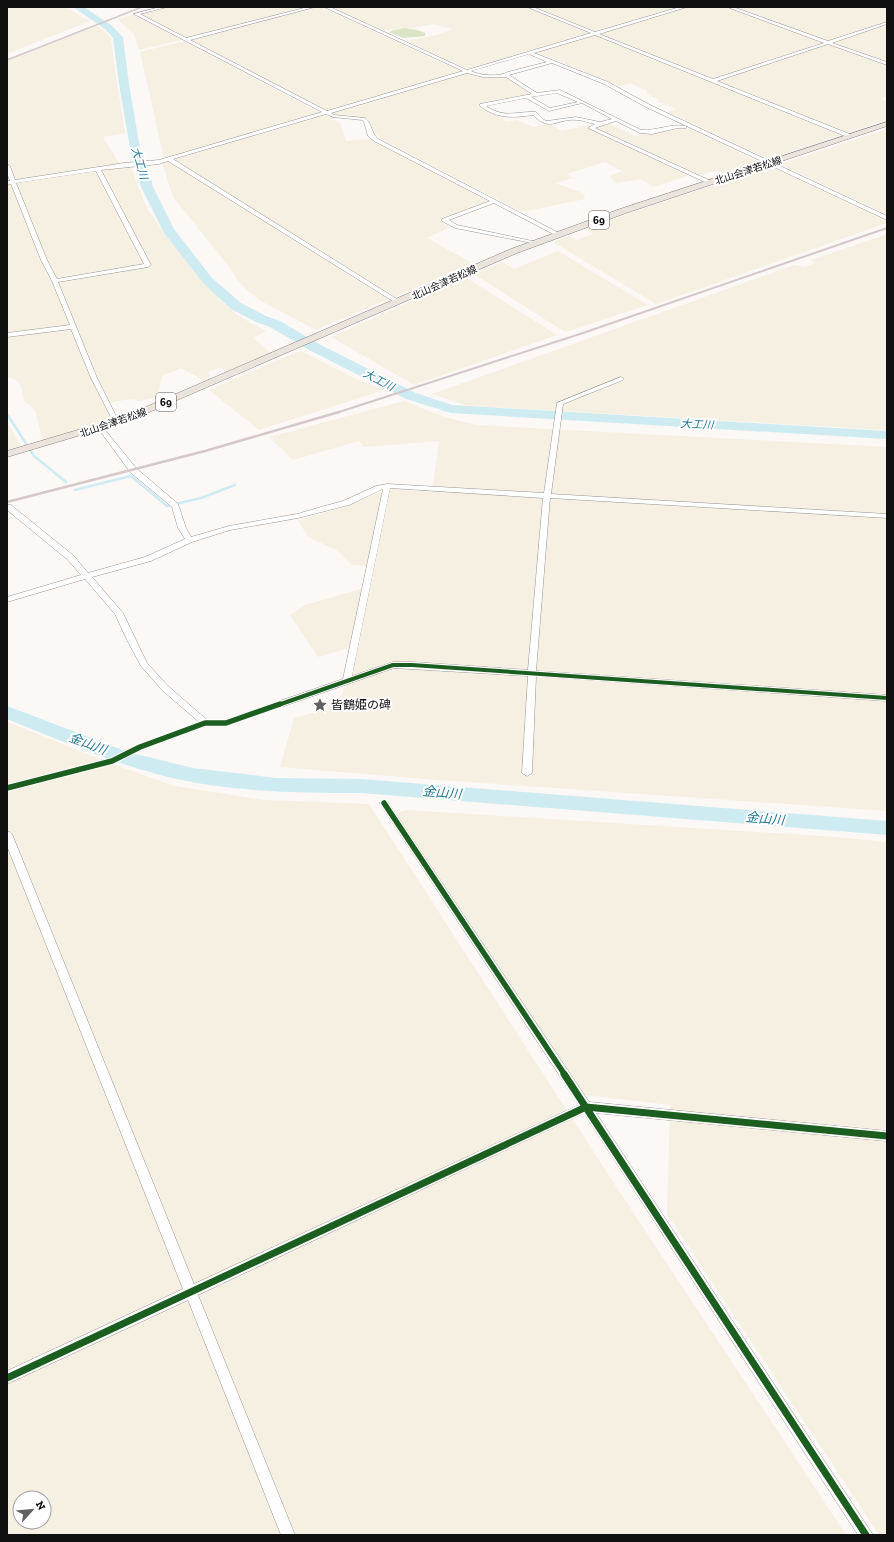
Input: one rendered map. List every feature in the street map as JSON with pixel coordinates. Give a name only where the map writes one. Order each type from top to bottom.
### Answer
[{"type":"main road","name":"北山会津若松線","points":[[7,454],[116,422],[295,347],[497,258],[557,234],[709,182],[887,124]]},
{"type":"street","points":[[165,7],[136,14],[337,118],[363,119],[366,121],[372,137],[557,234]]},
{"type":"street","points":[[185,40],[312,7]]},
{"type":"street","points":[[326,7],[467,71],[483,76],[505,76],[510,73],[551,62]]},
{"type":"street","points":[[528,7],[850,136]]},
{"type":"street","points":[[7,183],[169,160],[685,7]]},
{"type":"street","points":[[729,7],[887,64]]},
{"type":"street","points":[[712,81],[887,23]]},
{"type":"street","points":[[530,53],[606,83],[648,106],[887,218]]},
{"type":"street","points":[[505,76],[537,95]]},
{"type":"street","points":[[540,106],[534,113],[506,117],[482,106],[503,100],[558,92],[582,102],[640,132],[684,126]]},
{"type":"street","points":[[528,97],[540,106],[549,110],[582,102]]},
{"type":"street","points":[[534,113],[542,121],[547,123],[576,118],[600,124]]},
{"type":"street","points":[[617,120],[590,128],[709,182]]},
{"type":"street","points":[[169,160],[398,302]]},
{"type":"street","points":[[7,166],[44,260],[55,281],[72,327],[94,378],[116,422]]},
{"type":"street","points":[[55,281],[148,264],[98,169]]},
{"type":"street","points":[[494,201],[444,220],[454,226],[535,243]]},
{"type":"street","points":[[10,335],[72,327]]},
{"type":"street","points":[[527,773],[532,672],[547,496],[560,403],[621,379]]},
{"type":"street","points":[[100,427],[133,470],[172,504],[182,528],[189,540]]},
{"type":"street","points":[[347,680],[387,486]]},
{"type":"street","points":[[7,600],[148,559],[189,540],[229,528],[298,516],[332,507],[346,503],[379,488],[387,486],[887,516]]},
{"type":"street","points":[[8,507],[71,558],[119,613],[144,664],[165,688],[205,723]]},
{"type":"street","points":[[7,788],[112,761],[140,747],[205,723],[226,723],[393,665],[404,664],[532,672],[887,698]]},
{"type":"street","points":[[384,803],[866,1535]]},
{"type":"street","points":[[7,834],[288,1535]]},
{"type":"street","points":[[7,1378],[586,1108],[887,1136]]},
{"type":"shaded area","points":[[7,7],[64,7],[90,21],[7,54]]},
{"type":"shaded area","points":[[167,7],[321,7],[458,70],[486,78],[506,78],[533,94],[499,99],[478,105],[507,121],[517,120],[533,127],[549,124],[562,131],[583,126],[595,127],[608,123],[635,136],[689,128],[758,162],[723,173],[712,171],[702,175],[696,173],[654,187],[641,179],[616,183],[609,176],[622,171],[605,162],[567,174],[573,178],[555,183],[583,193],[585,199],[522,212],[389,144],[374,133],[368,119],[334,115],[141,14]]},
{"type":"shaded area","points":[[331,7],[887,7],[887,97],[882,99],[887,102],[887,120],[768,159],[668,112],[675,109],[657,101],[659,100],[647,94],[647,91],[630,83],[619,86],[532,50],[468,69],[405,41],[437,35],[453,29],[433,24],[385,31]]},
{"type":"shaded area","points":[[134,14],[182,40],[139,50],[134,34],[118,20]]},
{"type":"shaded area","points":[[96,26],[107,33],[111,39],[125,133],[103,137],[122,168],[131,168],[147,208],[166,236],[213,290],[219,300],[242,318],[266,331],[254,338],[270,353],[231,371],[219,368],[208,372],[210,377],[203,380],[181,368],[162,376],[157,397],[139,401],[133,399],[105,404],[112,421],[43,441],[35,410],[24,401],[18,381],[7,377],[7,60]]},
{"type":"shaded area","points":[[184,41],[320,113],[164,159],[140,52]]},
{"type":"shaded area","points":[[324,115],[340,123],[346,141],[372,139],[488,201],[439,220],[450,227],[427,238],[472,263],[395,297],[173,160]]},
{"type":"shaded area","points":[[887,129],[887,215],[780,164]]},
{"type":"shaded area","points":[[168,161],[388,299],[316,330],[259,300],[236,278],[231,269],[173,197],[162,163]]},
{"type":"shaded area","points":[[771,166],[887,221],[887,223],[656,304],[553,242],[569,236],[576,240],[593,234],[586,228]]},
{"type":"shaded area","points":[[887,234],[887,430],[465,405],[432,394],[794,265],[804,267],[815,263],[811,260]]},
{"type":"shaded area","points":[[558,251],[648,305],[565,332],[474,274],[502,262],[514,269]]},
{"type":"shaded area","points":[[465,277],[557,335],[414,385],[331,337]]},
{"type":"shaded area","points":[[297,352],[303,352],[356,379],[384,390],[259,430],[209,390]]},
{"type":"shaded area","points":[[404,401],[444,417],[476,425],[887,447],[887,811],[425,779],[280,767],[294,718],[338,706],[359,645],[318,657],[290,615],[305,605],[364,588],[367,566],[352,565],[336,550],[308,537],[298,520],[346,507],[375,494],[393,489],[432,492],[439,441],[364,447],[359,441],[293,460],[269,437]]},
{"type":"shaded area","points":[[7,422],[21,446],[7,450]]},
{"type":"shaded area","points":[[7,722],[105,761],[174,786],[264,800],[369,804],[602,1165],[846,1535],[7,1535]]},
{"type":"shaded area","points":[[407,810],[837,837],[887,842],[887,1535],[879,1535],[667,1214],[670,1105],[584,1095],[395,819],[397,813]]},
{"type":"green space","points":[[405,28],[425,33],[425,36],[403,38],[389,32]]},
{"type":"waterway","name":"大工川","points":[[78,7],[108,27],[118,37],[124,84],[136,154],[146,181],[146,185],[168,230],[208,281],[236,306],[261,319],[275,324],[314,347],[411,396],[451,409],[887,435]]},
{"type":"waterway","points":[[7,414],[34,456],[66,482]]},
{"type":"waterway","points":[[75,490],[131,476],[167,506],[201,498],[235,485]]},
{"type":"waterway","name":"金山川","points":[[7,712],[121,757],[165,769],[220,780],[276,785],[361,786],[887,828]]},
{"type":"railway","points":[[7,60],[142,7]]},
{"type":"railway","points":[[336,413],[580,334],[887,228]]},
{"type":"railway","points":[[7,502],[205,451],[339,412]]},
{"type":"cycle path","points":[[7,788],[112,761],[140,747],[205,723],[226,723],[393,665],[412,665],[887,698]]},
{"type":"cycle path","points":[[384,803],[586,1107],[866,1535]]},
{"type":"cycle path","points":[[7,1378],[586,1107],[887,1136]]},
{"type":"place","name":"皆鶴姫の碑","points":[[320,705]]}]
